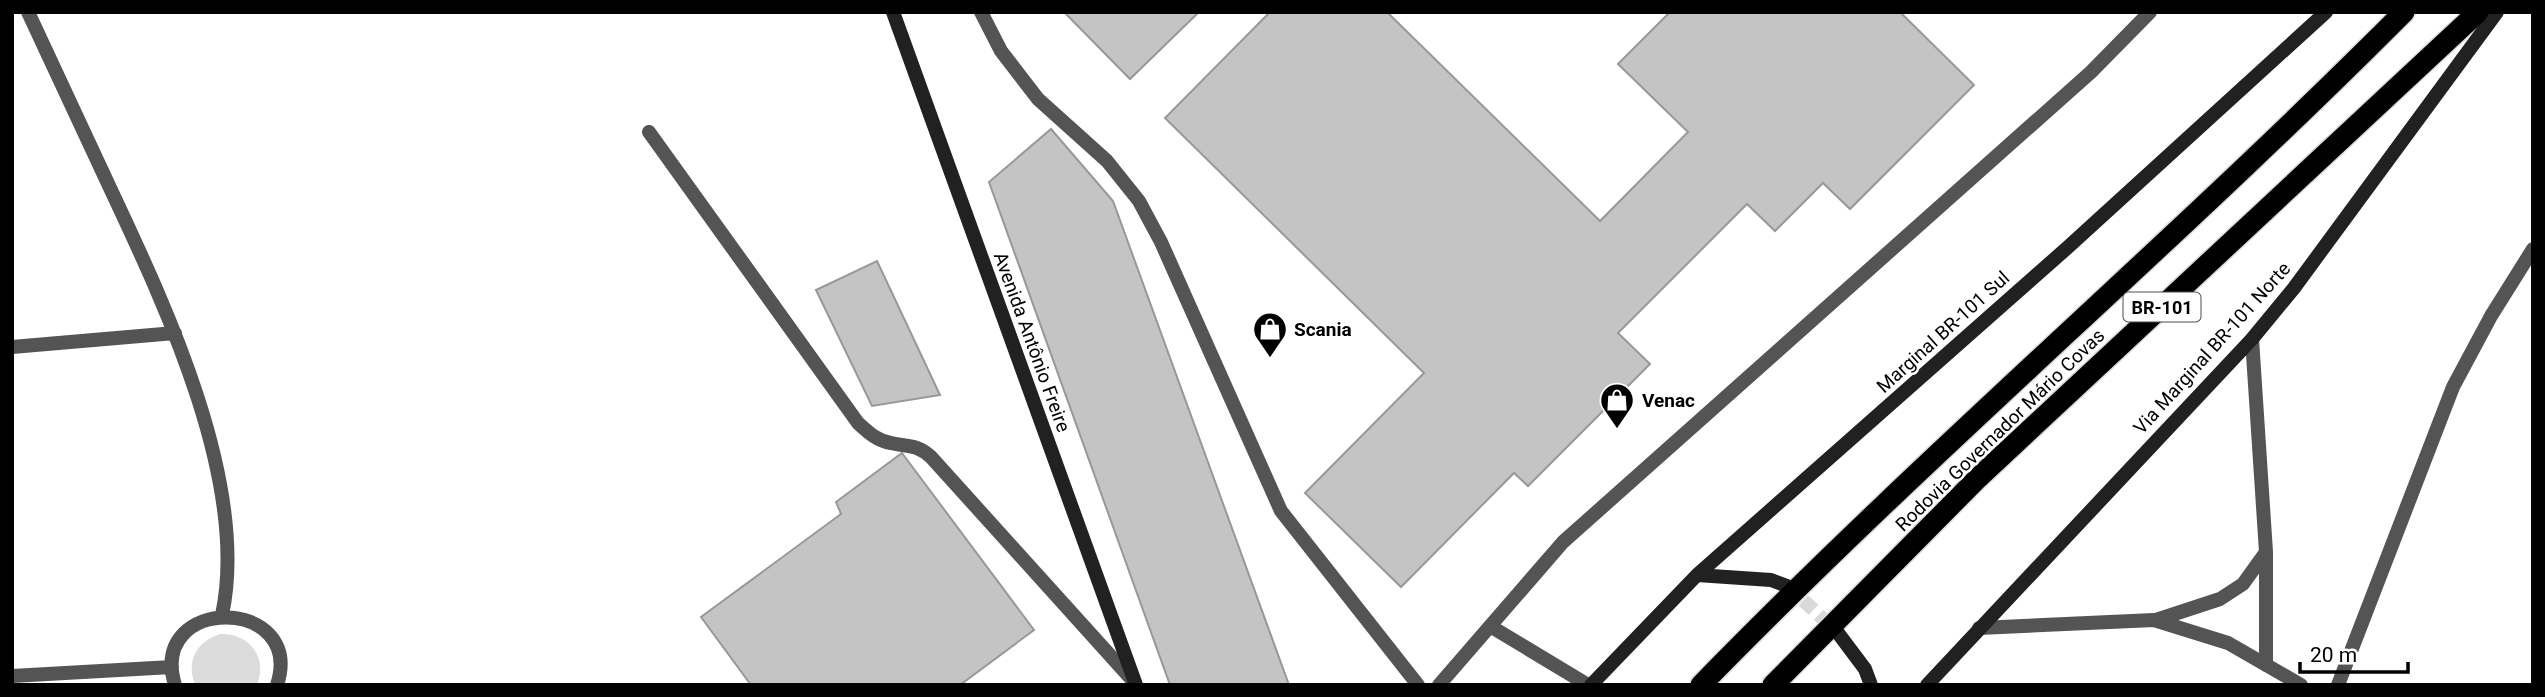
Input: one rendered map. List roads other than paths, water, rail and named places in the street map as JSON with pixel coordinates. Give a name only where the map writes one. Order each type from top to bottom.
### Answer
[{"type":"highway","name":"Rodovia Governador Mário Covas","points":[[1700,685],[1792,592],[2312,104],[2404,12]]},
{"type":"highway","name":"Rodovia Governador Mário Covas","points":[[1773,685],[1977,479],[2478,12]]},
{"type":"street","points":[[28,12],[150,272],[203,419],[217,476],[228,553],[229,572],[222,615]]},
{"type":"street","name":"Avenida Antônio Freire","points":[[893,12],[1136,684]]},
{"type":"street","points":[[981,12],[1000,51],[1038,99],[1107,161],[1139,201],[1161,242],[1281,511],[1418,685]]},
{"type":"street","points":[[1440,685],[1563,542],[2091,72],[2150,12]]},
{"type":"street","name":"Marginal BR-101 Sul","points":[[1590,685],[1697,575],[2067,248],[2326,12]]},
{"type":"street","name":"Via Marginal BR-101 Norte","points":[[1927,685],[2252,339],[2294,288],[2497,12]]},
{"type":"street","points":[[649,132],[858,423],[876,438],[891,444],[909,444],[922,448],[1136,684]]},
{"type":"street","points":[[2338,685],[2454,387],[2491,316],[2533,249]]},
{"type":"street","points":[[12,347],[174,333]]},
{"type":"street","points":[[2252,339],[2266,552],[2266,665]]},
{"type":"street","points":[[1979,628],[2154,620],[2220,599],[2243,584],[2266,552]]},
{"type":"street","points":[[1697,575],[1771,580],[1787,586]]},
{"type":"street","points":[[175,685],[172,667],[174,652],[190,628],[203,620],[222,615],[245,618],[269,636],[280,662],[277,685]]},
{"type":"street","points":[[2154,620],[2228,643],[2301,685]]},
{"type":"street","points":[[1490,626],[1590,685]]},
{"type":"street","points":[[1838,633],[1865,669],[1871,685]]},
{"type":"street","points":[[12,676],[172,667]]},
{"type":"tunnel","points":[[1788,586],[1837,632]]},
{"type":"place","name":"Scania","points":[[1270,359]]},
{"type":"place","name":"Venac","points":[[1617,430]]}]
